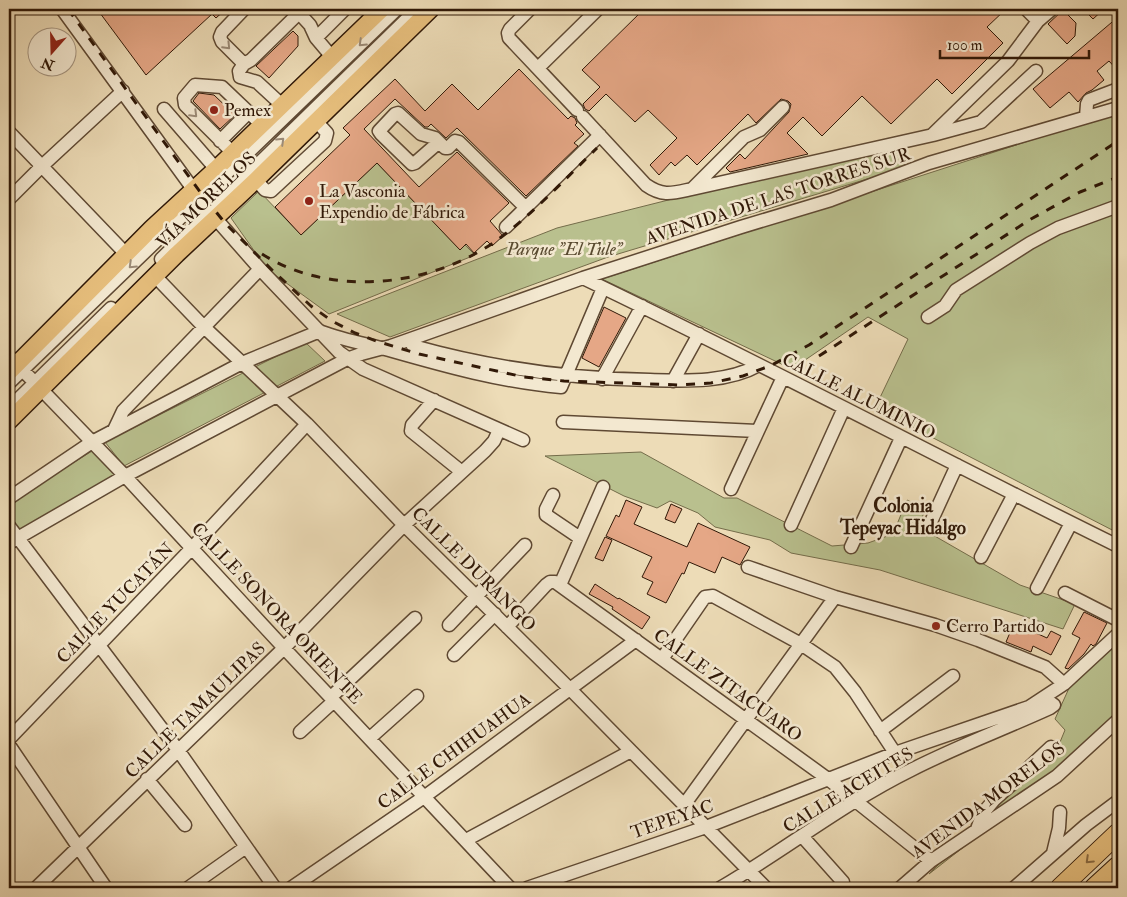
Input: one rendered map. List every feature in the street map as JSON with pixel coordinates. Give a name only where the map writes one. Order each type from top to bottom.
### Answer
[{"type":"highway","points":[[1060,888],[1118,833]]},
{"type":"highway","points":[[1094,888],[1118,866]]},
{"type":"main road","name":"VÍA MORELOS","points":[[14,365],[126,254],[196,195],[216,169],[382,9]]},
{"type":"main road","name":"VÍA MORELOS","points":[[9,421],[38,386],[155,276],[212,214],[256,180],[431,9]]},
{"type":"street","points":[[62,9],[123,91],[196,195],[260,269],[347,359],[362,369],[523,440]]},
{"type":"street","points":[[244,9],[222,32],[220,37],[222,42],[244,64]]},
{"type":"street","points":[[316,38],[345,9]]},
{"type":"street","points":[[9,383],[14,365],[397,9]]},
{"type":"street","points":[[9,408],[38,386],[417,9]]},
{"type":"street","points":[[530,9],[510,29],[508,36],[646,185],[664,194],[933,135],[981,122],[1036,71]]},
{"type":"street","points":[[538,68],[598,9]]},
{"type":"street","points":[[1026,9],[1038,21]]},
{"type":"street","points":[[933,135],[1008,61],[1038,21],[1052,9]]},
{"type":"street","points":[[283,106],[257,82],[244,79],[239,75],[240,68],[251,60],[299,13],[312,27],[316,38],[332,57]]},
{"type":"street","points":[[233,153],[185,105],[184,98],[194,86],[222,87],[262,125]]},
{"type":"street","points":[[1086,117],[1089,100],[1118,89]]},
{"type":"street","points":[[9,199],[123,91]]},
{"type":"street","points":[[692,189],[744,137],[760,130],[783,107]]},
{"type":"street","name":"AVENIDA DE LAS TORRES SUR","points":[[13,540],[125,476],[347,359],[410,340],[583,278],[832,200],[930,163],[1118,108]]},
{"type":"street","points":[[164,109],[216,169]]},
{"type":"street","points":[[220,141],[249,112]]},
{"type":"street","points":[[439,142],[412,164],[380,131],[398,113],[421,134],[433,137],[447,148],[455,141],[461,143],[526,208]]},
{"type":"street","points":[[9,132],[126,254]]},
{"type":"street","points":[[506,227],[600,135]]},
{"type":"street","points":[[928,317],[945,306],[956,290],[1030,243],[1072,223],[1118,206]]},
{"type":"street","points":[[114,430],[123,411],[260,269]]},
{"type":"street","name":"CALLE DURANGO","points":[[155,276],[204,327],[307,424],[404,525],[569,688],[766,888]]},
{"type":"street","name":"CALLE ALUMINIO","points":[[583,278],[699,334],[901,438],[1118,546]]},
{"type":"street","points":[[563,382],[603,288]]},
{"type":"street","points":[[602,378],[642,306]]},
{"type":"street","points":[[9,498],[92,442],[114,430],[242,363],[320,331],[332,336],[478,374],[535,384],[602,378],[673,381],[700,380],[728,376],[759,365]]},
{"type":"street","points":[[673,381],[699,334]]},
{"type":"street","points":[[410,340],[413,346],[527,371],[563,382]]},
{"type":"street","name":"CALLE SONORA ORIENTE","points":[[14,365],[38,386],[125,476],[510,888]]},
{"type":"street","points":[[731,489],[756,431],[783,377]]},
{"type":"street","points":[[434,400],[412,425],[411,431],[462,472]]},
{"type":"street","points":[[791,525],[844,408]]},
{"type":"street","points":[[563,422],[756,431]]},
{"type":"street","name":"CALLE YUCATÁN","points":[[9,739],[192,548],[307,424]]},
{"type":"street","name":"CALLE TAMAULIPAS","points":[[36,888],[284,648],[404,525],[491,445],[499,430]]},
{"type":"street","points":[[851,547],[901,438]]},
{"type":"street","points":[[930,524],[957,465]]},
{"type":"street","points":[[507,627],[548,583],[555,582],[560,585],[602,487]]},
{"type":"street","points":[[981,557],[1014,494]]},
{"type":"street","points":[[553,495],[546,509],[546,515],[580,538]]},
{"type":"street","points":[[1037,588],[1070,523]]},
{"type":"street","points":[[9,526],[13,540],[98,645],[178,750],[274,888]]},
{"type":"street","points":[[449,625],[525,545]]},
{"type":"street","points":[[748,567],[835,597],[935,625],[978,640],[1045,667],[1064,684]]},
{"type":"street","name":"CALLE ZITACUARO","points":[[560,585],[828,779],[931,861]]},
{"type":"street","points":[[1065,593],[1118,620]]},
{"type":"street","points":[[662,659],[705,597],[712,596],[717,598],[801,644],[840,672],[895,753]]},
{"type":"street","points":[[684,805],[835,597]]},
{"type":"street","points":[[454,655],[495,614]]},
{"type":"street","points":[[300,732],[415,618]]},
{"type":"street","points":[[1029,707],[1064,684],[1118,634]]},
{"type":"street","name":"CALLE CHIHUAHUA","points":[[291,888],[424,797],[636,640]]},
{"type":"street","points":[[880,731],[953,676]]},
{"type":"street","points":[[370,738],[417,696]]},
{"type":"street","name":"CALLE ACEITES","points":[[720,888],[750,871],[856,801],[911,770],[1050,708],[1054,704],[1050,702],[1029,707]]},
{"type":"street","name":"TEPEYAC","points":[[527,888],[706,827],[895,753],[1029,707]]},
{"type":"street","name":"AVENIDA MORELOS","points":[[900,888],[931,861],[1057,776],[1118,720]]},
{"type":"street","points":[[9,745],[106,888]]},
{"type":"street","points":[[977,829],[983,813],[994,800],[1051,747]]},
{"type":"street","points":[[466,840],[631,751]]},
{"type":"street","points":[[147,779],[185,825]]},
{"type":"street","points":[[1014,888],[1086,824],[1118,801]]},
{"type":"street","points":[[1053,853],[1059,828],[1060,812]]},
{"type":"street","points":[[802,836],[843,882]]},
{"type":"street","points":[[188,888],[246,847]]},
{"type":"green space","points":[[1118,112],[1118,533],[875,408],[908,339],[868,317],[792,369],[602,279]]},
{"type":"green space","name":"Parque \"El Tule\"","points":[[905,145],[904,168],[608,257],[390,337],[337,314],[557,228],[716,188]]},
{"type":"green space","points":[[377,163],[460,250],[465,245],[475,255],[329,314],[267,269],[231,218],[259,191],[301,235]]},
{"type":"green space","points":[[305,342],[325,361],[124,466],[105,442]]},
{"type":"green space","points":[[100,446],[125,476],[9,543],[9,503]]},
{"type":"green space","points":[[641,452],[724,498],[737,498],[832,546],[868,543],[893,534],[907,500],[925,509],[919,527],[1020,585],[1075,604],[1063,629],[880,570],[791,553],[770,540],[715,527],[698,513],[670,501],[657,508],[624,496],[545,456]]},
{"type":"green space","points":[[1118,642],[1118,727],[929,874],[995,808],[1053,759],[1065,730],[1055,719],[1070,686]]},
{"type":"building","points":[[97,9],[226,9],[216,18],[212,14],[146,75]]},
{"type":"building","points":[[644,9],[1006,9],[987,27],[1003,43],[952,94],[937,79],[891,124],[862,96],[822,136],[803,117],[787,133],[808,154],[730,172],[726,168],[740,154],[745,159],[789,112],[791,104],[781,99],[756,123],[748,114],[697,165],[687,155],[675,166],[671,162],[659,175],[650,165],[677,138],[648,110],[635,122],[606,94],[589,111],[585,109],[583,104],[600,87],[582,70]]},
{"type":"building","points":[[1083,9],[1104,9],[1093,19]]},
{"type":"building","points":[[1063,10],[1076,23],[1075,36],[1067,44],[1048,24]]},
{"type":"building","points":[[1118,17],[1118,71],[1109,61],[1097,71],[1104,80],[1086,93],[1078,102],[1069,92],[1050,108],[1033,89]]},
{"type":"building","points":[[293,31],[298,36],[298,46],[269,78],[256,66]]},
{"type":"building","points":[[519,69],[568,119],[571,116],[575,118],[577,123],[575,125],[584,134],[574,143],[578,146],[526,196],[457,128],[446,138],[431,124],[425,127],[395,99],[364,129],[419,187],[457,152],[509,203],[490,221],[503,236],[492,246],[487,241],[474,253],[466,244],[460,250],[377,163],[301,235],[275,207],[350,135],[343,128],[395,79],[425,111],[452,84],[478,110]]},
{"type":"building","name":"Pemex","points":[[199,93],[214,95],[235,115],[220,129],[193,101]]},
{"type":"building","points":[[604,307],[626,318],[599,367],[582,358]]},
{"type":"building","points":[[626,500],[642,507],[634,524],[687,547],[698,523],[750,547],[740,565],[722,557],[715,573],[689,562],[684,574],[682,573],[666,603],[647,594],[653,582],[642,577],[652,557],[606,536],[616,515],[619,517]]},
{"type":"building","points":[[671,504],[682,509],[675,523],[665,519]]},
{"type":"building","points":[[605,537],[612,540],[603,561],[595,558]]},
{"type":"building","points":[[595,584],[650,617],[642,629],[612,609],[613,607],[589,594]]},
{"type":"building","points":[[1084,612],[1107,623],[1096,644],[1093,646],[1091,644],[1084,654],[1068,669],[1065,668],[1080,638],[1072,634]]},
{"type":"building","points":[[1014,623],[1047,638],[1051,631],[1061,636],[1051,655],[1033,646],[1031,652],[1006,642]]},
{"type":"railway","points":[[68,9],[203,196],[225,223],[311,306],[332,321],[376,341],[419,354],[524,377],[564,381],[679,385],[711,383],[743,376],[772,365],[809,345],[1118,141]]},
{"type":"railway","points":[[262,254],[289,268],[318,277],[349,281],[380,281],[411,277],[441,269],[470,257],[509,231],[597,148]]},
{"type":"railway","points":[[819,356],[1031,219],[1080,192],[1118,177]]},
{"type":"place","name":"Pemex","points":[[214,110]]},
{"type":"place","name":"La Vasconia Expendio de Fábrica","points":[[309,201]]},
{"type":"place","name":"Cerro Partido","points":[[936,626]]},
{"type":"district","name":"Colonia Tepeyac Hidalgo","points":[[903,516]]}]
